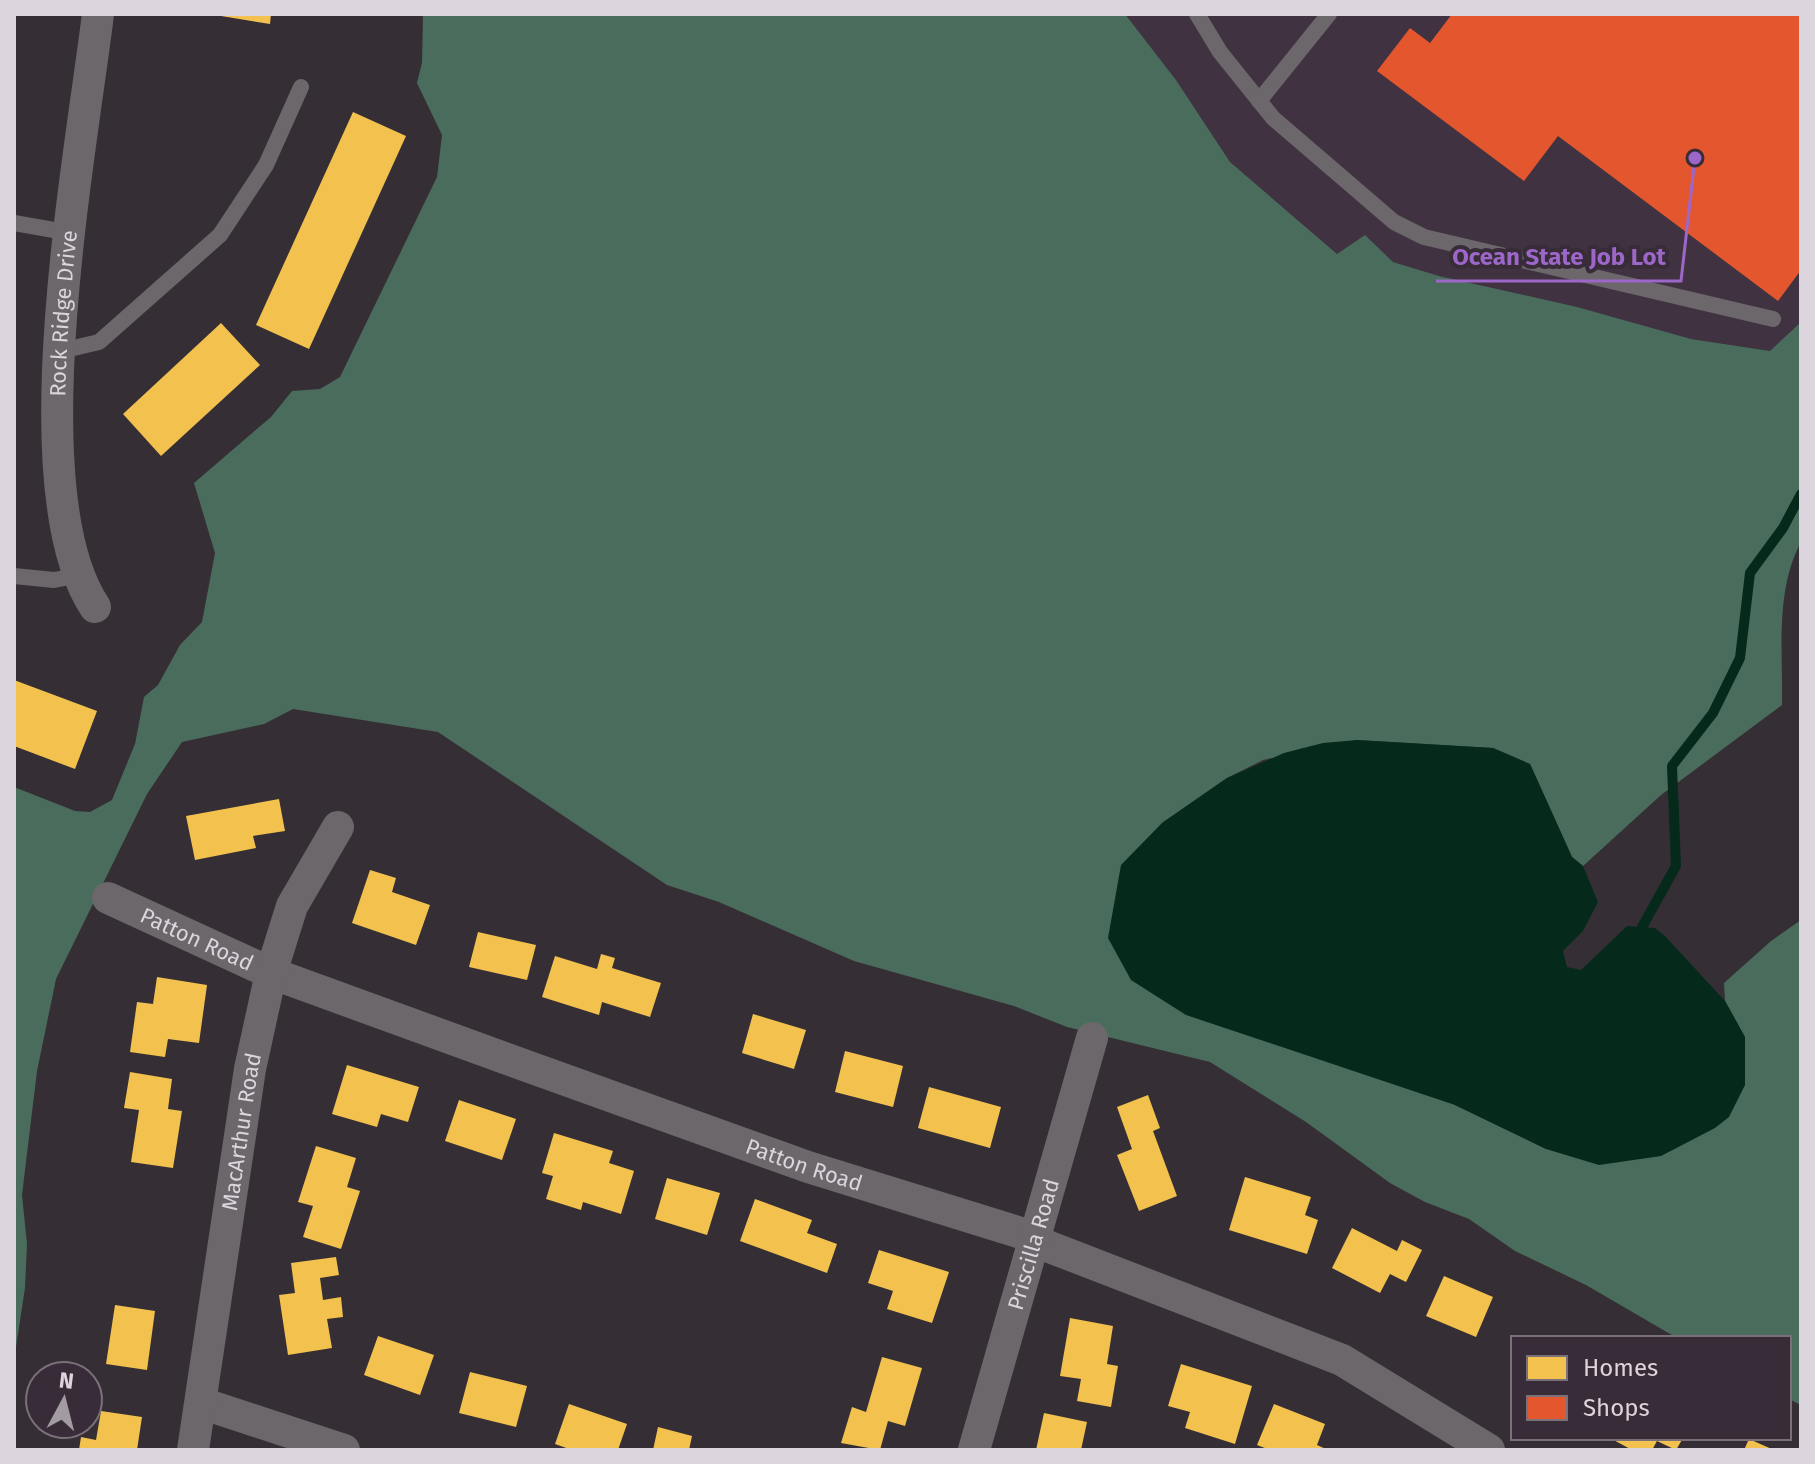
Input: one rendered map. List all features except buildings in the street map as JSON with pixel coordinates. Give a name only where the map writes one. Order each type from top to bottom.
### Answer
[{"type":"street","name":"Rock Ridge Drive","points":[[95,607],[71,554],[62,508],[57,446],[71,233],[98,14]]},
{"type":"street","name":"MacArthur Road","points":[[193,1450],[250,1069],[271,973],[292,906],[338,827]]},
{"type":"street","name":"Patton Road","points":[[108,898],[271,973],[808,1167],[1034,1237],[1047,1246],[1342,1360],[1489,1450]]},
{"type":"street","name":"Priscilla Road","points":[[974,1450],[1092,1038]]},
{"type":"street","points":[[201,1403],[344,1450]]},
{"type":"lane","points":[[1197,14],[1220,52],[1273,118],[1394,222],[1424,237],[1773,319]]},
{"type":"lane","points":[[1259,101],[1329,14]]},
{"type":"lane","points":[[61,351],[99,342],[220,235],[266,165],[301,87]]},
{"type":"lane","points":[[14,223],[71,233]]},
{"type":"lane","points":[[14,576],[54,580],[80,575]]},
{"type":"shaded area","points":[[423,14],[1125,14],[1176,80],[1230,162],[1337,254],[1365,235],[1393,262],[1439,276],[1577,307],[1691,339],[1770,351],[1801,322],[1801,542],[1787,580],[1784,601],[1782,705],[1661,795],[1583,866],[1572,857],[1530,764],[1493,748],[1357,740],[1263,760],[1227,778],[1162,823],[1455,1105],[1546,1149],[1745,1037],[1725,1001],[1724,983],[1771,941],[1801,920],[1801,1405],[1791,1400],[1791,1336],[1674,1336],[1586,1285],[1515,1251],[1469,1219],[1425,1202],[1390,1183],[1306,1122],[1210,1062],[1067,1027],[1014,1006],[854,961],[719,902],[667,885],[438,732],[293,709],[264,724],[182,742],[147,794],[56,979],[37,1071],[22,1195],[27,1244],[25,1288],[14,1360],[14,787],[75,811],[90,812],[112,800],[135,744],[144,697],[158,685],[180,645],[202,622],[215,553],[194,483],[271,417],[292,391],[320,389],[340,377],[437,177],[442,135],[417,83],[422,63]]},
{"type":"shaded area","points":[[1125,14],[1801,14],[1801,322],[1771,351],[1691,339],[1439,276],[1393,262],[1365,235],[1337,254],[1230,162],[1176,80]]},
{"type":"shaded area","points":[[1357,740],[1493,748],[1530,764],[1572,857],[1583,866],[1598,902],[1583,931],[1563,951],[1567,967],[1581,970],[1627,926],[1655,928],[1665,936],[1725,1001],[1745,1037],[1745,1085],[1729,1117],[1715,1128],[1661,1156],[1599,1165],[1546,1149],[1455,1105],[1186,1015],[1131,980],[1108,938],[1121,865],[1162,823],[1227,778],[1284,753],[1323,743]]},
{"type":"waterway","points":[[1642,927],[1676,866],[1672,766],[1713,713],[1740,658],[1750,573],[1783,528],[1801,494]]},
{"type":"place","name":"Ocean State Job Lot","points":[[1695,158]]}]
